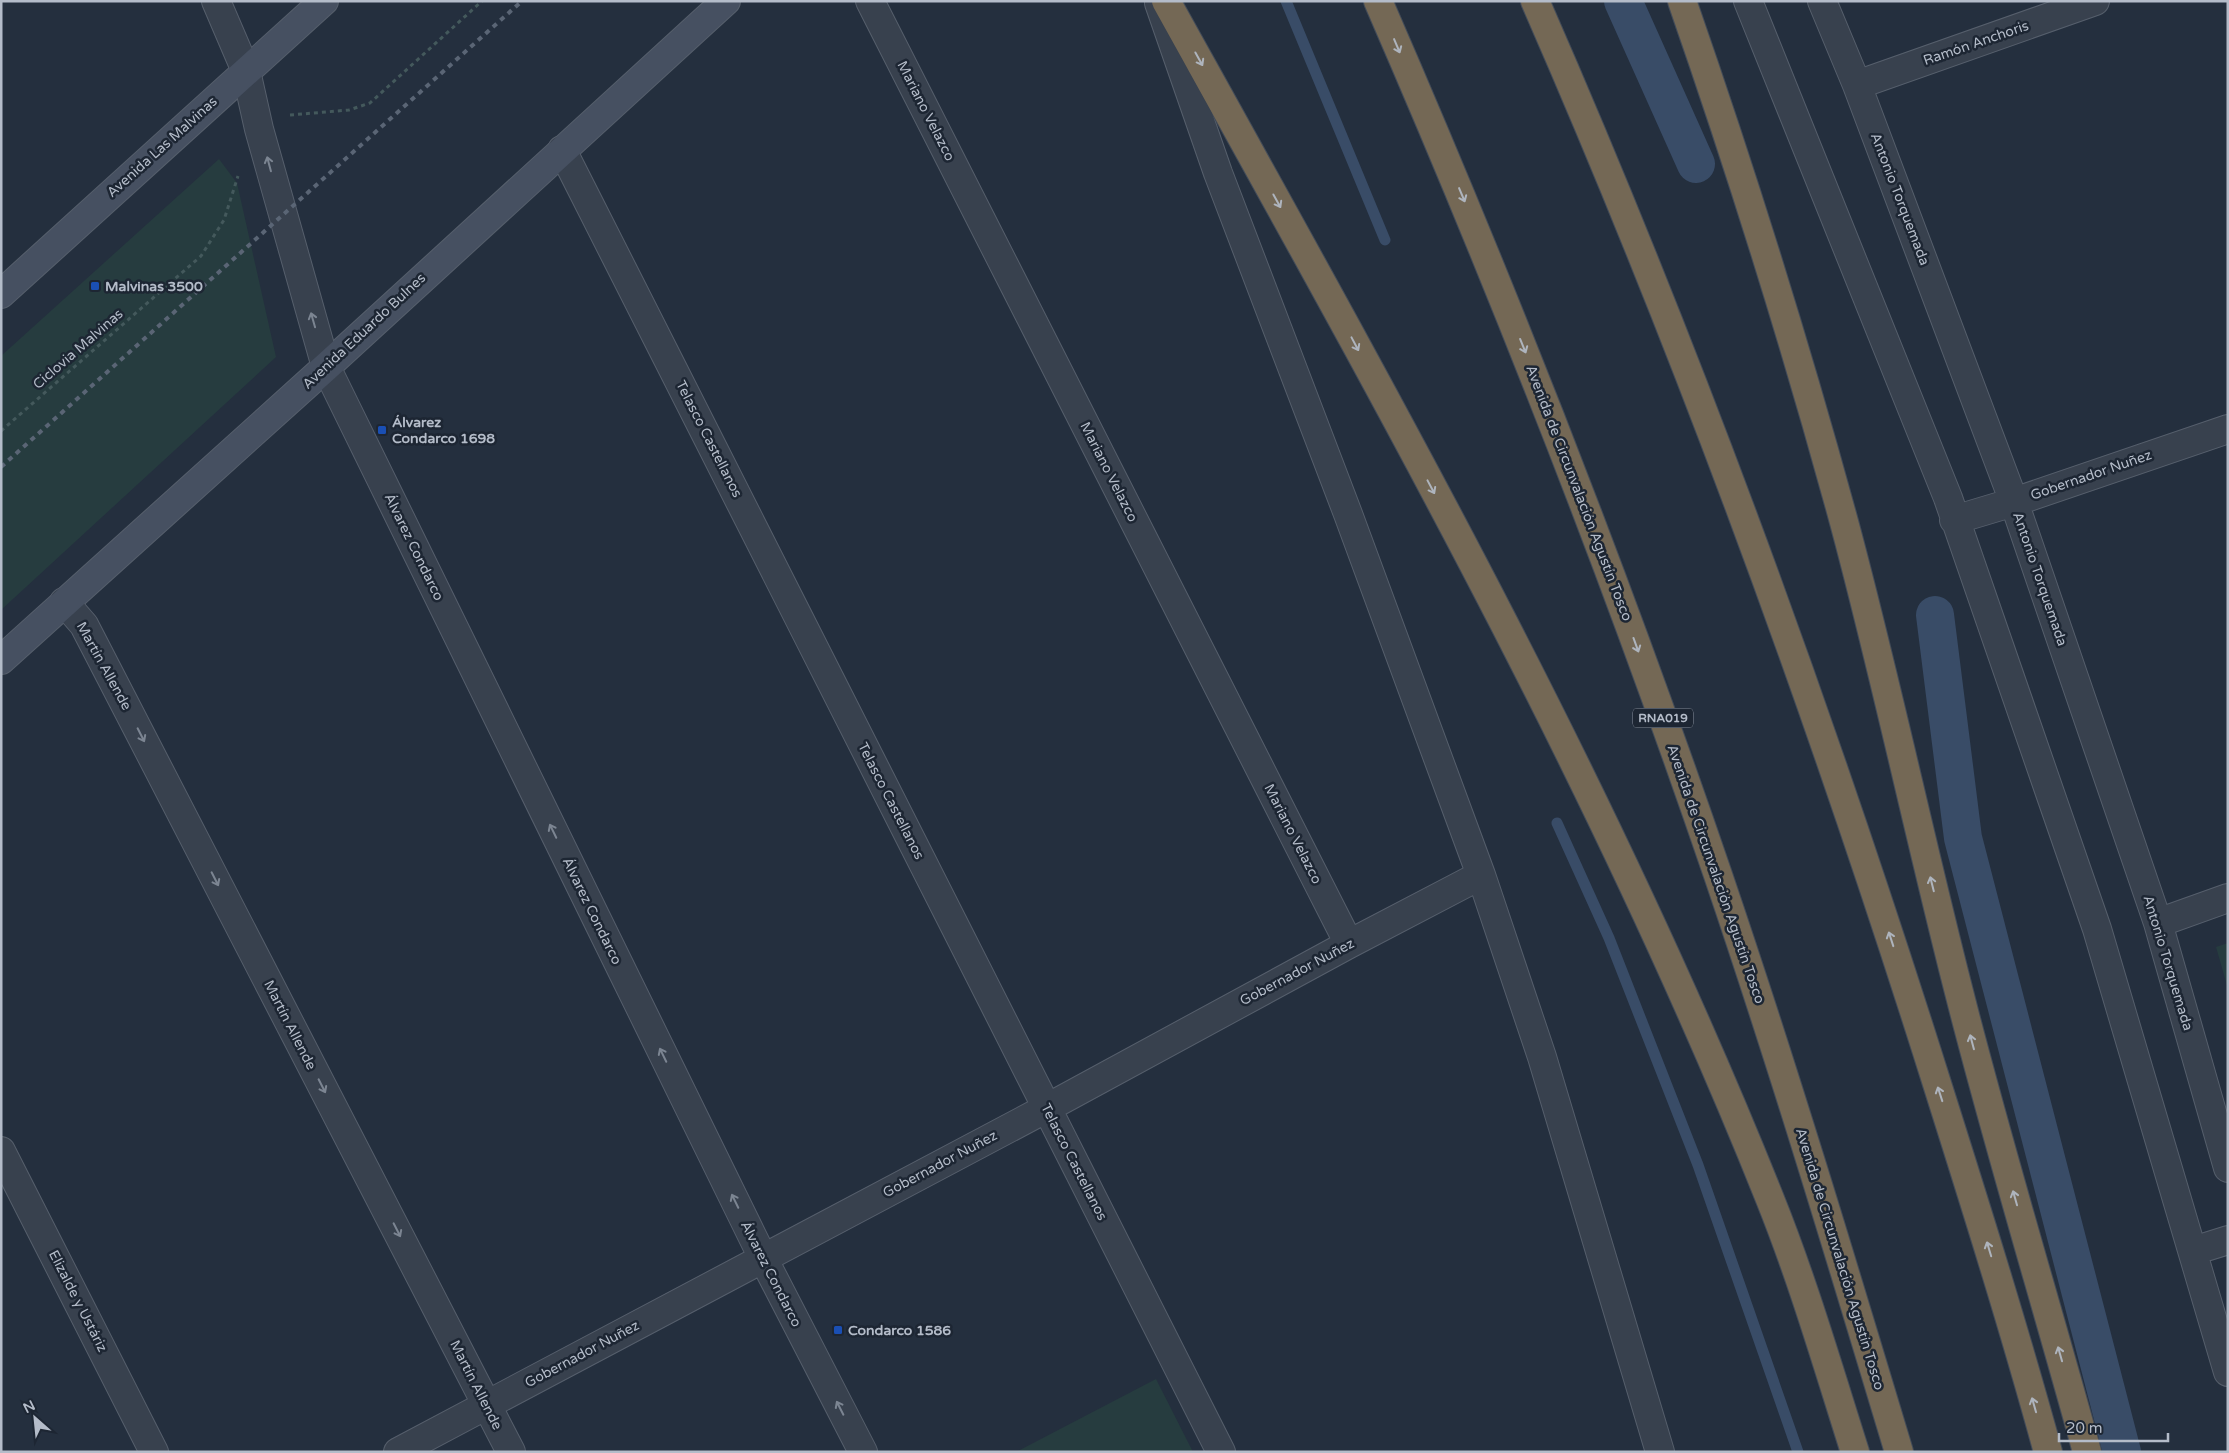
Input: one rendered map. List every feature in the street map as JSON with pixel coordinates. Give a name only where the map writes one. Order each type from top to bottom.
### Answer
[{"type":"highway","points":[[1166,1],[1326,288],[1569,750],[1698,1026],[1771,1200],[1801,1280],[1854,1452]]},
{"type":"highway","name":"Avenida de Circunvalación Agustín Tosco","points":[[1378,1],[1466,206],[1535,374],[1674,749],[1762,1010],[1838,1246],[1899,1452]]},
{"type":"highway","points":[[1535,1],[1646,266],[1785,632],[1867,865],[1990,1250],[2048,1452]]},
{"type":"highway","points":[[1682,1],[1733,147],[1777,286],[1844,524],[1958,991],[1989,1108],[2087,1452]]},
{"type":"main road","name":"Avenida Las Malvinas","points":[[1,294],[324,1]]},
{"type":"main road","name":"Avenida Eduardo Bulnes","points":[[1,660],[326,367],[726,1]]},
{"type":"street","points":[[216,1],[246,71]]},
{"type":"street","name":"Mariano Velazco","points":[[870,1],[1349,944]]},
{"type":"street","points":[[1158,1],[1218,174],[1348,514],[1481,875],[1542,1057],[1660,1452]]},
{"type":"street","points":[[1748,1],[1948,498],[1954,520],[2097,929],[2228,1372]]},
{"type":"street","name":"Antonio Torquemada","points":[[1822,1],[1857,85],[2014,502],[2158,923],[2228,1168]]},
{"type":"street","name":"Ramón Anchoris","points":[[1857,85],[2096,1]]},
{"type":"street","name":"Álvarez Condarco","points":[[246,71],[259,129],[326,367],[763,1258],[863,1452]]},
{"type":"street","name":"Telasco Castellanos","points":[[562,150],[1221,1452]]},
{"type":"street","name":"Gobernador Nuñez","points":[[1954,520],[2014,502],[2228,429]]},
{"type":"street","name":"Martín Allende","points":[[64,602],[84,625],[511,1452]]},
{"type":"street","name":"Gobernador Nuñez","points":[[398,1452],[1047,1108],[1349,944],[1481,875]]},
{"type":"street","points":[[2158,923],[2228,898]]},
{"type":"street","name":"Elizalde y Ustáriz","points":[[1,1151],[154,1452]]},
{"type":"street","points":[[2193,1251],[2228,1240]]},
{"type":"path","points":[[259,129],[283,116],[349,110],[370,103],[482,1]]},
{"type":"path","name":"Ciclovia Malvinas","points":[[1,431],[201,256],[224,220],[245,152],[259,129]]},
{"type":"green space","points":[[219,159],[237,183],[276,357],[1,610],[1,356]]},
{"type":"green space","points":[[2228,943],[2228,989],[2216,947]]},
{"type":"green space","points":[[1156,1379],[1193,1452],[1016,1452]]},
{"type":"waterway","points":[[1286,1],[1385,240]]},
{"type":"waterway","points":[[1623,1],[1696,164]]},
{"type":"waterway","points":[[1935,615],[1963,838],[2122,1452]]},
{"type":"waterway","points":[[1557,823],[1609,938],[1698,1165],[1798,1452]]},
{"type":"railway","points":[[1,467],[522,1]]},
{"type":"place","name":"Malvinas 3500","points":[[95,286]]},
{"type":"place","name":"Álvarez Condarco 1698","points":[[382,430]]},
{"type":"place","name":"Condarco 1586","points":[[838,1330]]}]
